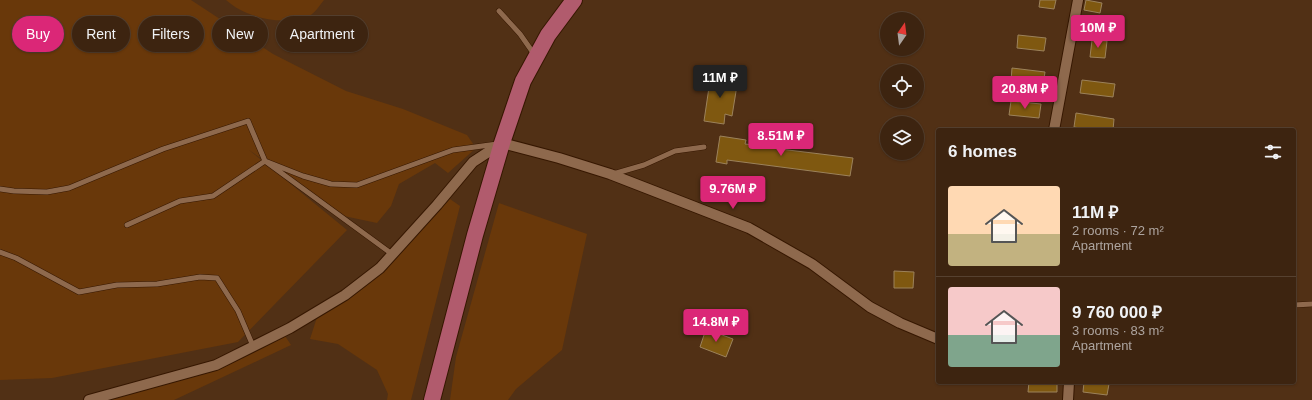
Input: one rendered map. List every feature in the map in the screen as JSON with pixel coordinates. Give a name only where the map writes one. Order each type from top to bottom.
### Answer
[{"type":"main road","points":[[432,400],[475,235],[502,143],[523,81],[548,35],[574,0]]},
{"type":"street","points":[[1054,128],[1078,0]]},
{"type":"street","points":[[89,400],[216,365],[290,328],[346,295],[380,268],[437,205],[473,162],[502,143],[559,158],[610,174],[749,228],[812,264],[870,307],[900,323],[936,338]]},
{"type":"street","points":[[1068,400],[1069,384]]},
{"type":"lane","points":[[499,11],[520,34],[536,57]]},
{"type":"lane","points":[[0,189],[46,192],[69,188],[163,149],[248,121],[265,161],[392,254]]},
{"type":"lane","points":[[265,161],[303,176],[331,184],[357,185],[453,150],[502,143]]},
{"type":"lane","points":[[610,174],[644,165],[675,151],[704,147]]},
{"type":"lane","points":[[127,226],[180,201],[213,196],[265,161]]},
{"type":"lane","points":[[0,252],[16,258],[79,292],[117,285],[157,284],[200,277],[217,278],[238,311],[253,346]]},
{"type":"lane","points":[[1296,305],[1312,304]]},
{"type":"shaded area","points":[[0,0],[191,0],[215,16],[212,16],[212,52],[268,52],[268,51],[346,91],[403,109],[467,135],[476,148],[448,173],[435,163],[399,184],[391,206],[377,223],[344,216],[249,150],[347,230],[238,342],[52,378],[0,380]]},
{"type":"shaded area","points":[[226,0],[324,0],[309,16],[276,16],[276,20],[268,19],[268,16],[254,16],[234,6]]},
{"type":"shaded area","points":[[450,199],[460,206],[411,400],[387,400],[388,394],[377,370],[338,344],[310,339],[320,308],[400,253]]},
{"type":"shaded area","points":[[499,203],[587,234],[562,350],[516,389],[508,400],[450,400],[456,357]]},
{"type":"shaded area","points":[[285,336],[291,345],[174,400],[97,400],[218,370]]},
{"type":"building","points":[[1040,0],[1056,0],[1054,9],[1039,7]]},
{"type":"building","points":[[1086,0],[1102,3],[1100,13],[1084,10]]},
{"type":"building","points":[[1018,35],[1046,38],[1044,51],[1017,48]]},
{"type":"building","points":[[1092,40],[1107,41],[1105,58],[1090,57]]},
{"type":"building","points":[[1012,68],[1045,72],[1043,85],[1011,81]]},
{"type":"building","points":[[711,74],[738,79],[732,116],[725,114],[724,124],[704,121]]},
{"type":"building","points":[[1082,80],[1115,84],[1113,97],[1080,93]]},
{"type":"building","points":[[1011,101],[1041,104],[1039,118],[1009,115]]},
{"type":"building","points":[[1076,113],[1114,119],[1113,128],[1074,127]]},
{"type":"building","points":[[720,136],[746,140],[745,144],[762,146],[763,137],[782,140],[780,149],[853,158],[850,176],[727,160],[727,164],[716,162]]},
{"type":"building","points":[[894,271],[914,272],[913,288],[894,288]]},
{"type":"building","points":[[706,329],[733,339],[726,357],[700,347]]},
{"type":"building","points":[[1029,384],[1057,384],[1057,392],[1028,392]]},
{"type":"building","points":[[1084,384],[1109,384],[1107,395],[1083,392]]}]
